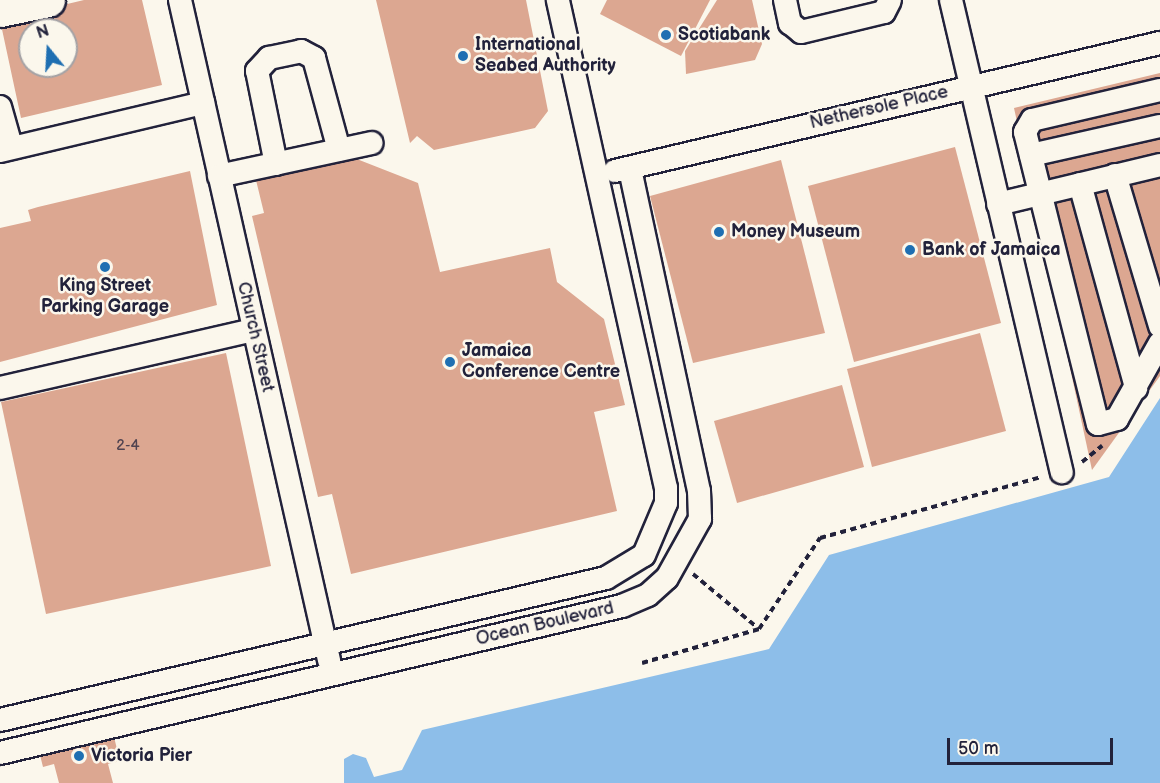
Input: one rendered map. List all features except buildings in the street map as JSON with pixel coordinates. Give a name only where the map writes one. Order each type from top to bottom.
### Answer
[{"type":"highway","points":[[0,10],[48,0]]},
{"type":"street","name":"Church Street","points":[[180,0],[253,330],[333,674]]},
{"type":"street","name":"Ocean Boulevard","points":[[0,720],[606,578],[644,555],[666,503],[666,488],[599,175],[558,0]]},
{"type":"street","points":[[785,0],[790,23],[801,32],[884,12],[890,0]]},
{"type":"street","points":[[951,0],[1062,472]]},
{"type":"street","name":"Nethersole Place","points":[[599,175],[1160,43]]},
{"type":"street","points":[[276,164],[257,71],[269,58],[301,51],[314,58],[339,150]]},
{"type":"street","points":[[1160,90],[1032,120],[1025,132],[1098,424],[1117,419],[1160,343]]},
{"type":"street","points":[[0,107],[5,149],[203,103]]},
{"type":"street","points":[[1031,156],[1160,126]]},
{"type":"street","points":[[219,177],[372,143]]},
{"type":"street","name":"Ocean Boulevard","points":[[0,753],[622,606],[648,595],[679,562],[700,519],[699,491],[630,168]]},
{"type":"street","points":[[998,204],[1115,175],[1158,172]]},
{"type":"street","points":[[1115,175],[1160,326]]},
{"type":"street","points":[[1080,184],[1136,388]]},
{"type":"street","points":[[0,388],[253,330]]},
{"type":"path","points":[[642,663],[759,629],[820,538],[1062,472],[1084,461],[1110,434]]},
{"type":"path","points":[[679,562],[759,629]]},
{"type":"water","points":[[1160,398],[1160,783],[344,783],[344,759],[353,754],[366,758],[374,777],[402,770],[422,730],[769,649],[829,555],[1109,477]]},
{"type":"place","name":"Scotiabank","points":[[666,35]]},
{"type":"place","name":"International Seabed Authority","points":[[463,56]]},
{"type":"place","name":"Money Museum","points":[[719,232]]},
{"type":"place","name":"Bank of Jamaica","points":[[910,250]]},
{"type":"place","name":"King Street Parking Garage","points":[[105,267]]},
{"type":"place","name":"Jamaica Conference Centre","points":[[450,362]]},
{"type":"place","name":"Victoria Pier","points":[[79,756]]}]
